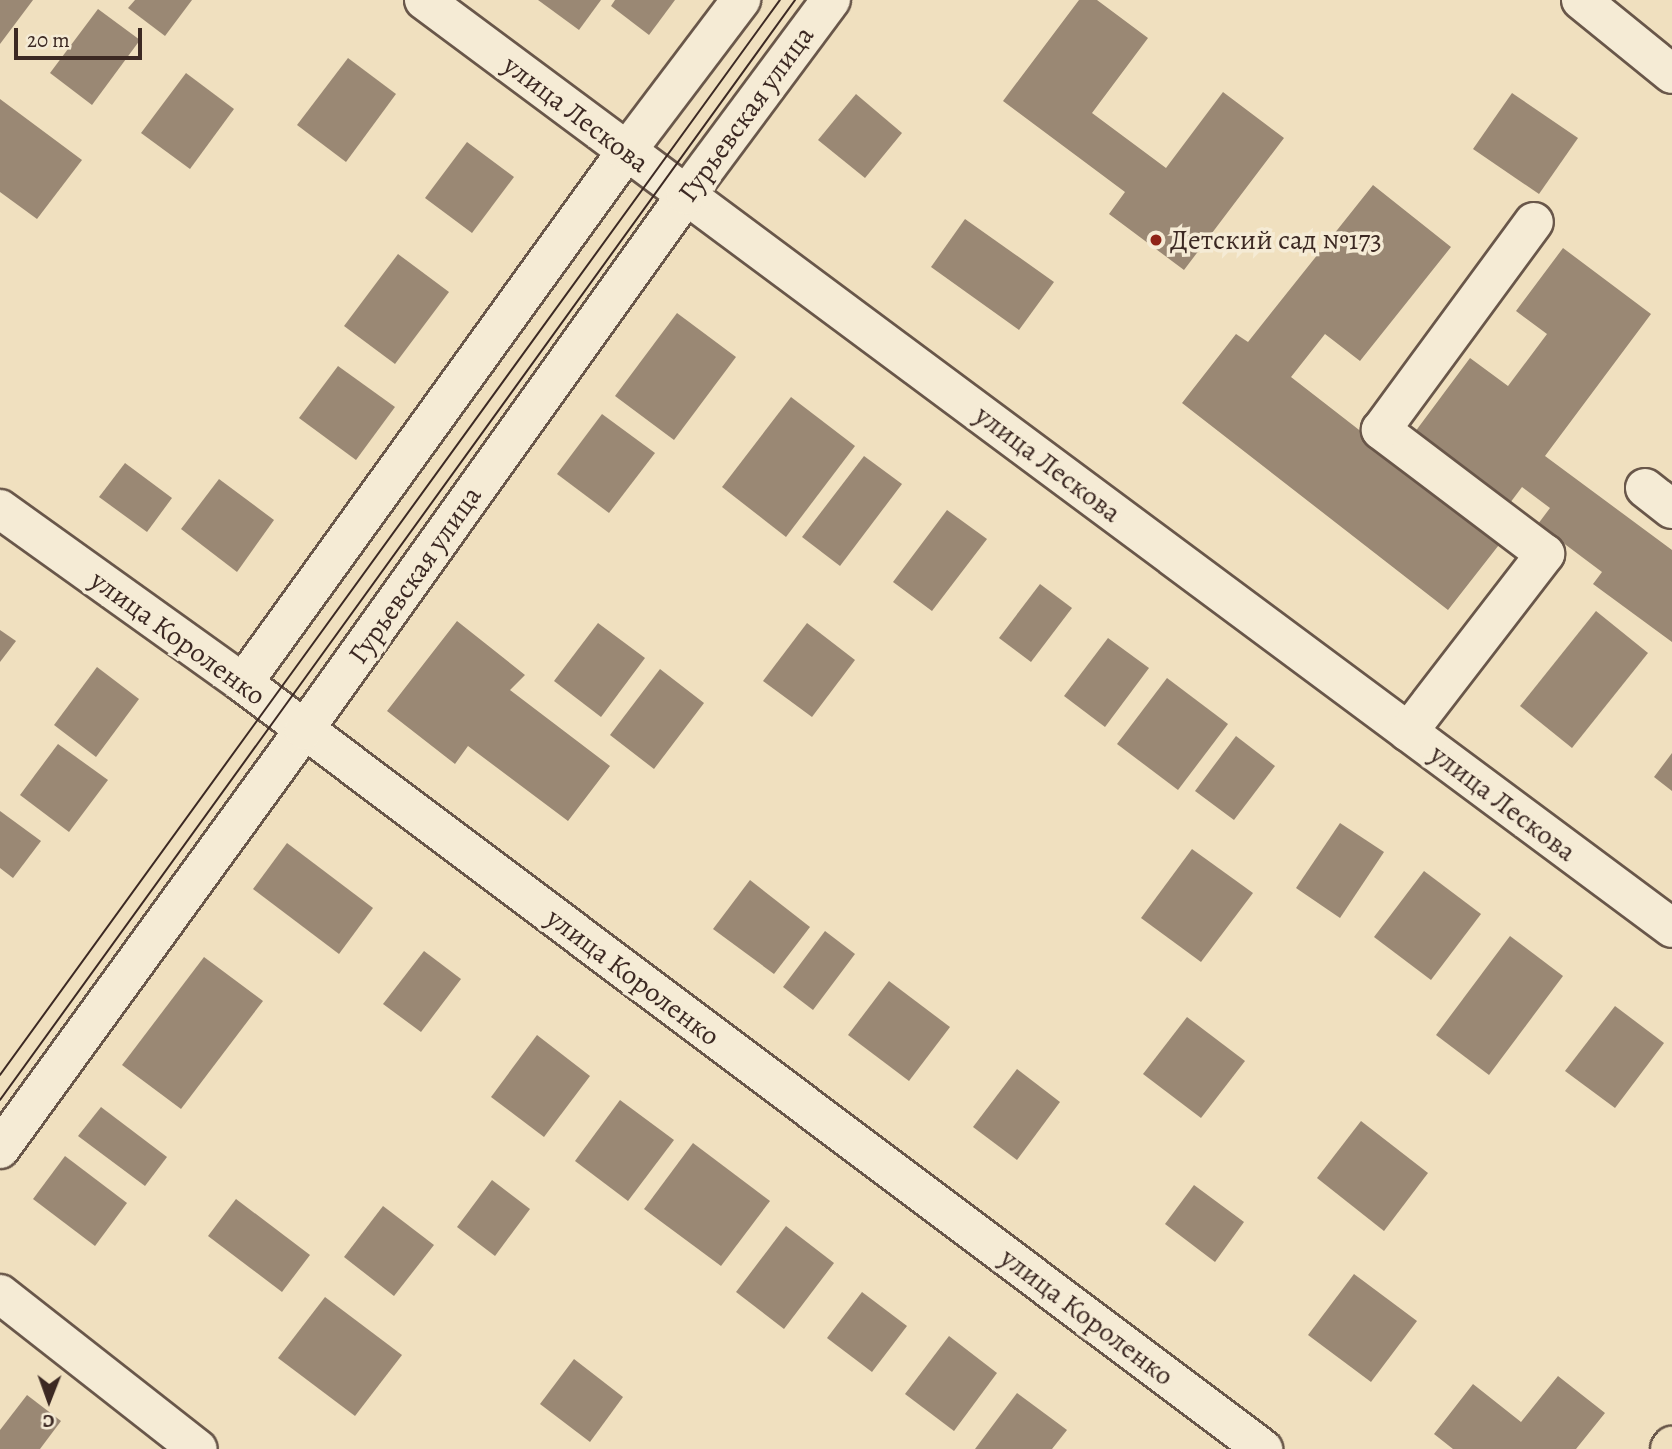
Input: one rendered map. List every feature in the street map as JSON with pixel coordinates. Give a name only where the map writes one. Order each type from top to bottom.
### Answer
[{"type":"street","name":"улица Лескова","points":[[424,0],[1672,928]]},
{"type":"street","points":[[243,683],[626,152],[741,0]]},
{"type":"street","name":"Гурьевская улица","points":[[0,1150],[686,195],[831,0]]},
{"type":"street","points":[[1581,0],[1672,74]]},
{"type":"street","points":[[1408,732],[1545,554],[1381,430],[1534,222]]},
{"type":"street","name":"улица Короленко","points":[[0,509],[243,683],[1263,1449]]},
{"type":"street","points":[[0,1294],[198,1449]]},
{"type":"building","points":[[0,0],[33,0],[0,44]]},
{"type":"building","points":[[135,0],[192,0],[165,36],[128,8]]},
{"type":"building","points":[[538,0],[601,0],[579,30]]},
{"type":"building","points":[[615,0],[675,0],[649,35],[611,6]]},
{"type":"building","points":[[1079,0],[1097,0],[1148,38],[1092,113],[1166,168],[1223,92],[1284,138],[1184,270],[1109,214],[1125,192],[1003,101]]},
{"type":"building","points":[[98,9],[140,40],[92,105],[50,73]]},
{"type":"building","points":[[348,58],[396,94],[346,162],[297,125]]},
{"type":"building","points":[[186,73],[234,109],[190,169],[141,133]]},
{"type":"building","points":[[1512,93],[1578,138],[1539,194],[1473,149]]},
{"type":"building","points":[[856,94],[902,133],[865,178],[818,140]]},
{"type":"building","points":[[0,99],[82,160],[37,219],[0,192]]},
{"type":"building","points":[[467,142],[514,177],[472,233],[425,198]]},
{"type":"building","points":[[1373,185],[1451,247],[1360,361],[1325,334],[1291,377],[1502,541],[1448,610],[1182,403],[1236,334],[1248,342]]},
{"type":"building","points":[[965,219],[1054,282],[1019,330],[931,267]]},
{"type":"building","points":[[1563,248],[1651,314],[1545,456],[1672,550],[1672,642],[1593,584],[1602,572],[1538,524],[1550,508],[1522,487],[1507,507],[1412,436],[1470,358],[1508,386],[1547,334],[1516,311]]},
{"type":"building","points":[[398,254],[449,292],[395,364],[344,326]]},
{"type":"building","points":[[677,313],[736,357],[674,440],[615,396]]},
{"type":"building","points":[[338,366],[395,407],[356,460],[299,418]]},
{"type":"building","points":[[791,397],[855,446],[786,537],[722,487]]},
{"type":"building","points":[[602,414],[655,453],[609,513],[557,474]]},
{"type":"building","points":[[864,456],[902,484],[840,566],[802,537]]},
{"type":"building","points":[[125,463],[172,498],[147,532],[99,497]]},
{"type":"building","points":[[219,479],[274,520],[237,572],[181,529]]},
{"type":"building","points":[[947,510],[987,539],[932,611],[893,582]]},
{"type":"building","points":[[1040,584],[1072,608],[1031,662],[999,638]]},
{"type":"building","points":[[1596,611],[1648,653],[1572,748],[1520,706]]},
{"type":"building","points":[[457,621],[525,675],[510,690],[610,766],[568,821],[468,746],[455,764],[387,711]]},
{"type":"building","points":[[598,623],[645,658],[601,717],[554,681]]},
{"type":"building","points":[[807,623],[855,660],[812,717],[763,681]]},
{"type":"building","points":[[0,630],[16,641],[0,662]]},
{"type":"building","points":[[1108,638],[1149,668],[1105,727],[1064,696]]},
{"type":"building","points":[[97,667],[139,699],[96,757],[54,725]]},
{"type":"building","points":[[660,669],[704,703],[654,769],[610,735]]},
{"type":"building","points":[[1167,678],[1228,724],[1178,790],[1117,744]]},
{"type":"building","points":[[1236,736],[1275,766],[1234,820],[1195,791]]},
{"type":"building","points":[[58,744],[108,780],[69,832],[20,795]]},
{"type":"building","points":[[1672,753],[1672,791],[1654,777]]},
{"type":"building","points":[[0,811],[41,841],[13,878],[0,868]]},
{"type":"building","points":[[1340,823],[1384,852],[1340,918],[1296,888]]},
{"type":"building","points":[[287,843],[373,908],[339,954],[253,889]]},
{"type":"building","points":[[1192,849],[1253,893],[1201,962],[1141,918]]},
{"type":"building","points":[[1424,871],[1481,914],[1431,980],[1374,937]]},
{"type":"building","points":[[750,880],[810,927],[774,974],[713,929]]},
{"type":"building","points":[[825,931],[855,954],[813,1010],[783,987]]},
{"type":"building","points":[[1510,936],[1563,976],[1489,1075],[1436,1035]]},
{"type":"building","points":[[424,951],[461,979],[421,1032],[383,1004]]},
{"type":"building","points":[[204,957],[263,1001],[181,1109],[122,1065]]},
{"type":"building","points":[[889,981],[950,1027],[909,1081],[848,1035]]},
{"type":"building","points":[[1615,1006],[1664,1043],[1615,1108],[1565,1071]]},
{"type":"building","points":[[1187,1017],[1245,1061],[1201,1118],[1143,1074]]},
{"type":"building","points":[[537,1035],[590,1076],[544,1137],[491,1097]]},
{"type":"building","points":[[1017,1069],[1060,1102],[1017,1160],[973,1127]]},
{"type":"building","points":[[620,1100],[674,1140],[628,1201],[575,1161]]},
{"type":"building","points":[[101,1107],[167,1157],[145,1186],[78,1136]]},
{"type":"building","points":[[1361,1121],[1428,1173],[1384,1231],[1317,1178]]},
{"type":"building","points":[[693,1143],[770,1201],[721,1266],[644,1209]]},
{"type":"building","points":[[65,1156],[127,1203],[95,1246],[33,1199]]},
{"type":"building","points":[[492,1180],[530,1209],[495,1256],[457,1227]]},
{"type":"building","points":[[1194,1185],[1244,1222],[1215,1262],[1165,1224]]},
{"type":"building","points":[[236,1199],[310,1255],[282,1292],[208,1236]]},
{"type":"building","points":[[383,1206],[434,1245],[394,1296],[344,1257]]},
{"type":"building","points":[[786,1226],[834,1263],[784,1329],[736,1292]]},
{"type":"building","points":[[1354,1274],[1417,1321],[1371,1382],[1308,1335]]},
{"type":"building","points":[[862,1292],[907,1326],[872,1372],[827,1338]]},
{"type":"building","points":[[325,1297],[402,1355],[355,1416],[278,1358]]},
{"type":"building","points":[[949,1336],[997,1373],[954,1431],[905,1394]]},
{"type":"building","points":[[574,1359],[623,1397],[590,1442],[540,1404]]},
{"type":"building","points":[[1558,1376],[1605,1413],[1576,1449],[1453,1449],[1434,1434],[1473,1384],[1521,1422]]},
{"type":"building","points":[[1017,1393],[1067,1430],[1052,1449],[975,1449]]},
{"type":"building","points":[[27,1395],[61,1421],[40,1449],[0,1449],[0,1430]]},
{"type":"tram line","points":[[0,1075],[780,0]]},
{"type":"tram line","points":[[0,1100],[795,0]]},
{"type":"place","name":"Детский сад №173","points":[[1156,240]]}]
